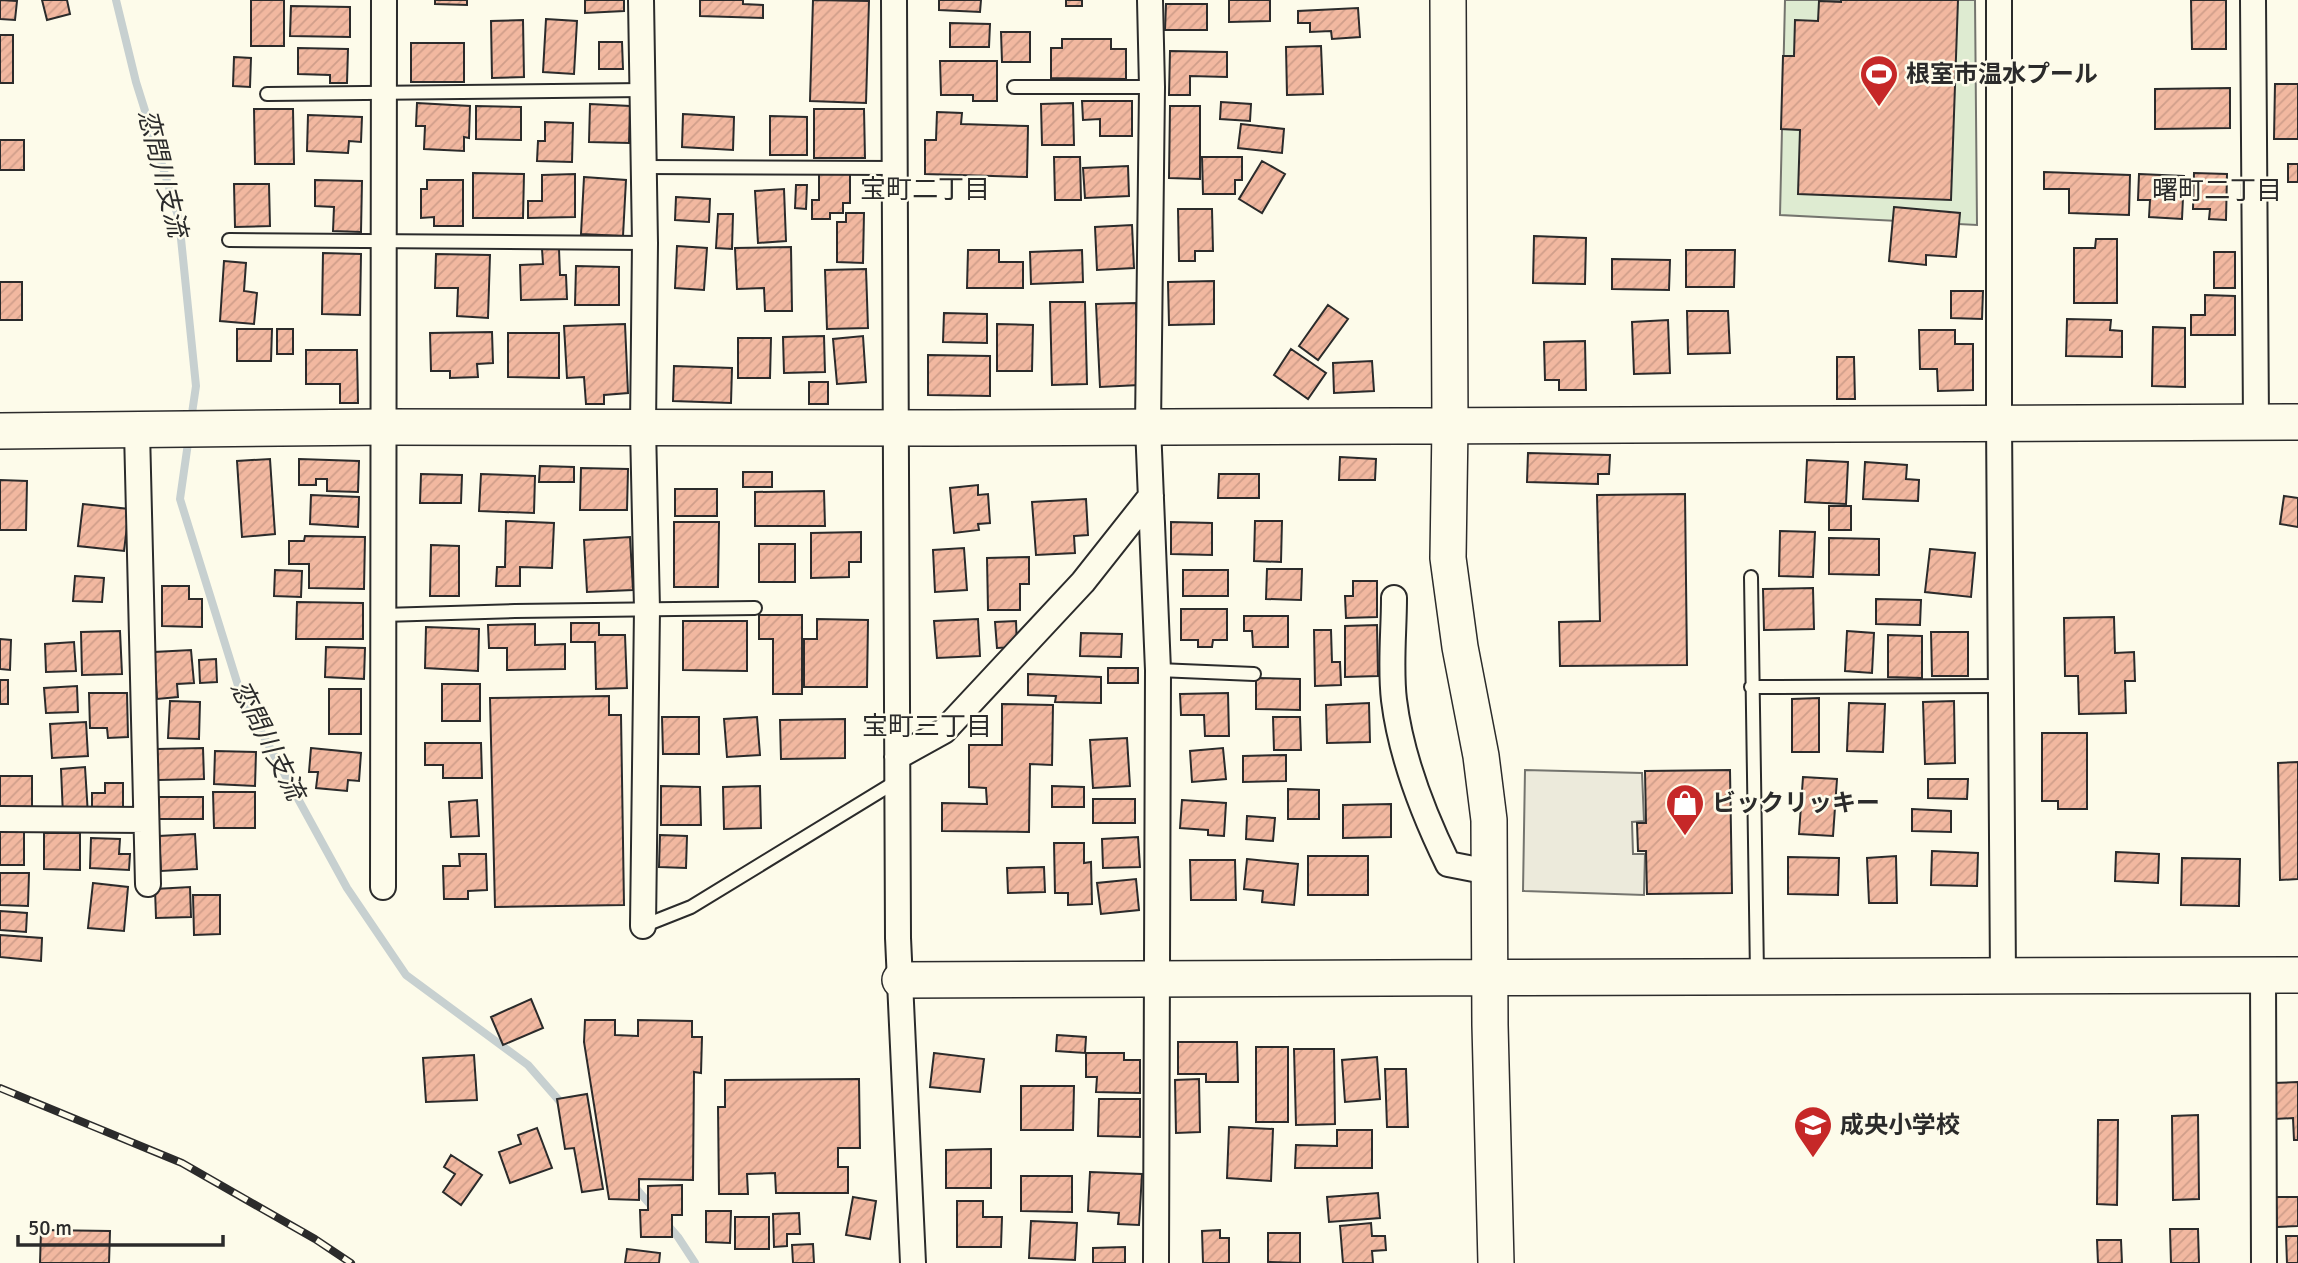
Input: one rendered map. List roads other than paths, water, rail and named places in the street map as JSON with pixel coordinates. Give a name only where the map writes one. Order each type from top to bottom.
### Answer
[{"type":"street","points":[[383,887],[384,0]]},
{"type":"street","points":[[641,0],[645,243],[643,427],[647,609],[643,926]]},
{"type":"street","points":[[894,0],[900,980],[913,1263]]},
{"type":"street","points":[[1150,0],[1152,87],[1148,426],[1158,670],[1156,1263]]},
{"type":"street","points":[[1448,0],[1448,558],[1489,820],[1496,1263]]},
{"type":"street","points":[[1999,0],[2003,976]]},
{"type":"street","points":[[2253,0],[2256,421]]},
{"type":"street","points":[[0,431],[384,427],[2298,422]]},
{"type":"street","points":[[137,431],[148,884]]},
{"type":"street","points":[[897,769],[943,731],[1083,582],[1151,496]]},
{"type":"street","points":[[1394,598],[1394,699],[1404,753],[1429,826],[1448,864],[1489,872]]},
{"type":"street","points":[[0,819],[146,820]]},
{"type":"street","points":[[2263,975],[2264,1263]]},
{"type":"street","points":[[900,980],[2298,975]]},
{"type":"lane","points":[[1014,87],[1152,87]]},
{"type":"lane","points":[[267,94],[643,90]]},
{"type":"lane","points":[[644,167],[895,168]]},
{"type":"lane","points":[[229,240],[645,243]]},
{"type":"lane","points":[[1751,577],[1757,978]]},
{"type":"lane","points":[[383,615],[755,608]]},
{"type":"lane","points":[[1158,670],[1254,674]]},
{"type":"lane","points":[[1751,687],[2000,686]]},
{"type":"lane","points":[[643,926],[691,907],[897,769]]},
{"type":"waterway","name":"恋問川支流","points":[[116,0],[136,82],[179,219],[196,386],[191,420]]},
{"type":"waterway","name":"恋問川支流","points":[[189,436],[180,499],[241,695],[347,888],[406,975],[528,1065],[563,1105]]},
{"type":"waterway","name":"恋問川支流","points":[[634,1186],[653,1208]]},
{"type":"waterway","name":"恋問川支流","points":[[666,1223],[695,1263]]},
{"type":"railway","points":[[0,1088],[182,1163],[315,1239],[351,1263]]},
{"type":"place","name":"根室市温水プール","points":[[1879,108]]},
{"type":"place","name":"ビックリッキー","points":[[1685,837]]},
{"type":"place","name":"成央小学校","points":[[1813,1159]]},
{"type":"district","name":"宝町二丁目","points":[[925,189]]},
{"type":"district","name":"曙町二丁目","points":[[2217,190]]},
{"type":"district","name":"宝町三丁目","points":[[927,726]]}]
